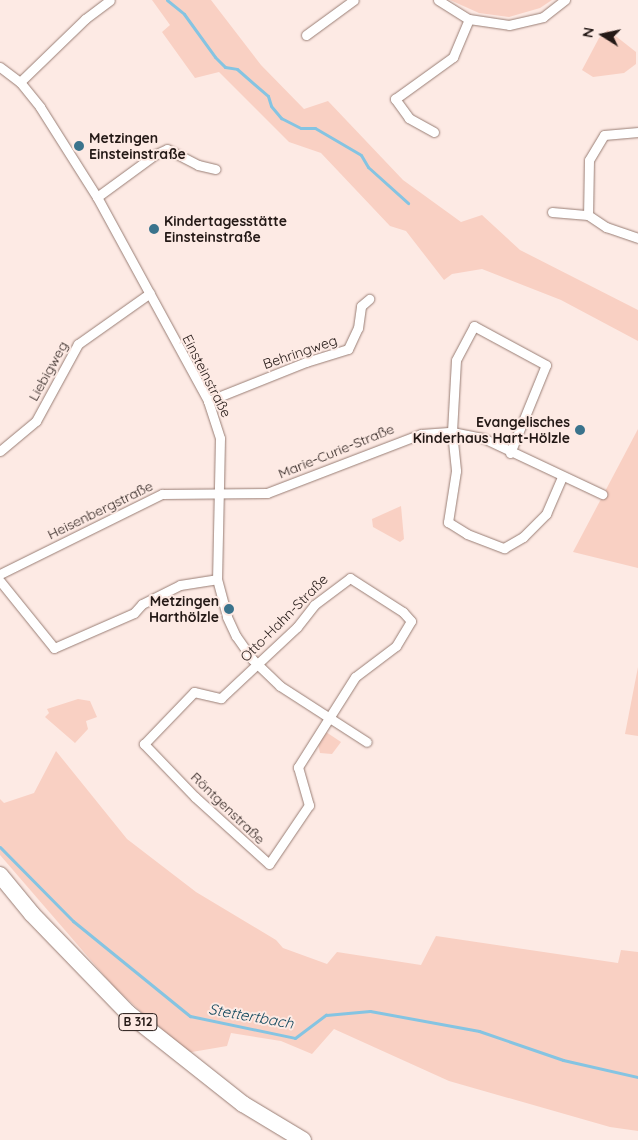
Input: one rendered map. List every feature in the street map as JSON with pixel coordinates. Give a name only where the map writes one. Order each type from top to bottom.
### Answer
[{"type":"highway","name":"B 312","points":[[0,875],[32,914],[128,1013],[243,1104],[303,1140]]},
{"type":"street","points":[[20,82],[85,19],[110,0]]},
{"type":"street","points":[[306,35],[354,0]]},
{"type":"street","points":[[438,0],[468,19],[496,24],[522,23],[543,16],[565,0]]},
{"type":"street","points":[[434,132],[409,118],[395,99],[453,57],[468,19]]},
{"type":"street","name":"Einsteinstraße","points":[[0,66],[20,82],[40,107],[97,197],[208,401],[220,438],[217,579],[226,617],[257,664],[280,686],[367,742]]},
{"type":"street","points":[[588,215],[589,160],[604,135],[638,132]]},
{"type":"street","points":[[97,197],[156,154],[167,150],[198,165],[216,169]]},
{"type":"street","points":[[552,212],[588,215],[606,227],[638,238]]},
{"type":"street","name":"Liebigweg","points":[[0,451],[36,421],[78,344],[150,293]]},
{"type":"street","name":"Behringweg","points":[[208,401],[306,362],[348,349],[358,328],[361,306],[369,299]]},
{"type":"street","points":[[510,453],[546,365],[474,326],[456,360],[452,432],[456,471],[448,522],[467,534],[504,548],[546,514],[562,477]]},
{"type":"street","name":"Marie-Curie-Straße","points":[[218,495],[267,493],[399,441],[421,434],[452,432],[483,438],[510,453],[602,494]]},
{"type":"street","name":"Heisenbergstraße","points":[[0,574],[162,494],[218,495]]},
{"type":"street","name":"Otto-Hahn-Straße","points":[[194,692],[221,698],[297,627],[314,604],[350,578],[403,612],[411,621],[396,646],[355,677],[329,718]]},
{"type":"street","points":[[0,581],[54,648],[134,613],[142,604],[180,586],[217,579]]},
{"type":"street","name":"Röntgenstraße","points":[[194,692],[144,744],[218,819],[270,864],[309,805],[298,766],[329,718]]},
{"type":"shaded area","points":[[152,0],[211,0],[261,65],[304,109],[328,101],[403,180],[461,222],[482,215],[520,250],[638,310],[638,341],[561,300],[482,269],[452,274],[444,280],[406,231],[390,226],[321,153],[289,142],[219,72],[195,78],[162,32],[170,25]]},
{"type":"shaded area","points":[[450,0],[552,0],[540,8],[509,17],[479,13]]},
{"type":"shaded area","points":[[608,30],[636,52],[636,64],[624,73],[593,77],[582,70],[599,38]]},
{"type":"shaded area","points":[[638,429],[638,568],[573,552]]},
{"type":"shaded area","points":[[401,506],[404,539],[400,542],[373,527],[372,519]]},
{"type":"shaded area","points":[[638,667],[638,736],[625,734]]},
{"type":"shaded area","points":[[78,699],[90,701],[97,717],[86,721],[88,729],[75,743],[45,717],[49,713],[47,709]]},
{"type":"shaded area","points":[[326,732],[341,742],[332,754],[320,753],[318,744]]},
{"type":"shaded area","points":[[56,751],[127,839],[196,892],[276,940],[283,948],[327,964],[337,952],[421,965],[436,936],[618,963],[621,950],[638,952],[638,1131],[610,1127],[449,1081],[334,1029],[312,1054],[281,1041],[231,1033],[227,1046],[186,1053],[114,987],[0,855],[0,799],[4,803],[34,793]]},
{"type":"waterway","points":[[167,0],[184,14],[215,57],[225,67],[237,69],[268,96],[271,106],[281,118],[301,128],[315,128],[361,155],[368,167],[408,203]]},
{"type":"waterway","name":"Stettertbach","points":[[0,847],[73,921],[190,1016],[295,1038],[326,1015],[370,1011],[479,1031],[563,1060],[638,1077]]},
{"type":"place","name":"Metzingen Einsteinstraße","points":[[79,146]]},
{"type":"place","name":"Kindertagesstätte Einsteinstraße","points":[[154,229]]},
{"type":"place","name":"Evangelisches Kinderhaus Hart-Hölzle","points":[[580,430]]},
{"type":"place","name":"Metzingen Harthölzle","points":[[229,609]]}]
